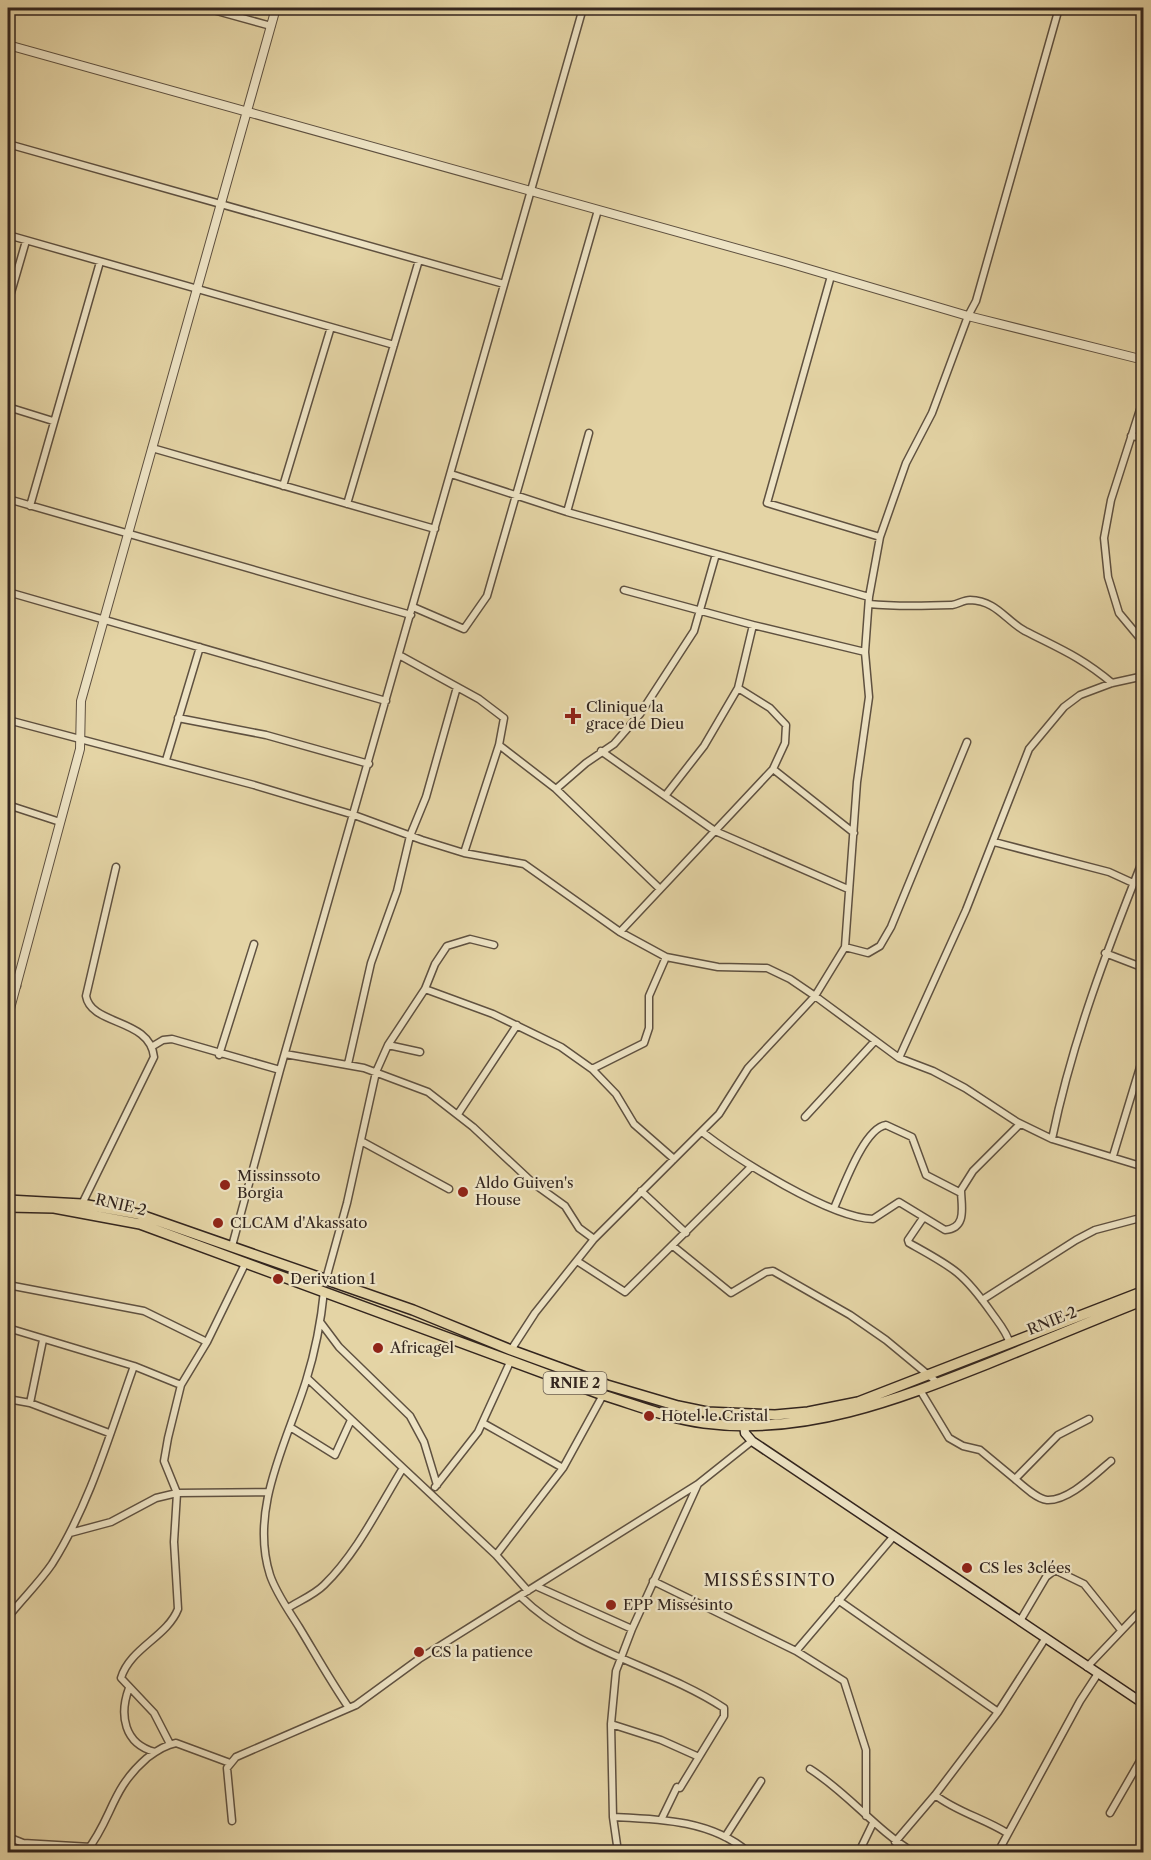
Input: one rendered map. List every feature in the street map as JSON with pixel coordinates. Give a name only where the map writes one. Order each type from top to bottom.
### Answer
[{"type":"highway","name":"RNIE 2","points":[[8,1200],[82,1204],[138,1214],[422,1314],[603,1395],[662,1414],[704,1423],[775,1425],[853,1412],[920,1390],[1143,1300]]},
{"type":"highway","name":"RNIE 2","points":[[8,1207],[54,1208],[110,1217],[170,1234],[324,1291],[607,1385],[678,1406],[743,1414],[808,1412],[858,1402],[1143,1291]]},
{"type":"main road","points":[[743,1414],[746,1434],[752,1441],[1143,1704]]},
{"type":"street","points":[[206,8],[271,26]]},
{"type":"street","points":[[8,1016],[82,741],[81,701],[276,8]]},
{"type":"street","points":[[232,1246],[280,1070],[583,8]]},
{"type":"street","points":[[431,1492],[483,1423],[511,1355],[535,1313],[594,1239],[719,1114],[748,1068],[815,996],[845,947],[857,782],[868,697],[865,652],[868,597],[880,537],[906,463],[932,413],[968,316],[976,301],[1059,8]]},
{"type":"street","points":[[8,45],[968,316],[1143,360]]},
{"type":"street","points":[[8,144],[504,284]]},
{"type":"street","points":[[413,607],[462,629],[467,627],[489,591],[598,210]]},
{"type":"street","points":[[8,235],[394,345]]},
{"type":"street","points":[[8,303],[26,241]]},
{"type":"street","points":[[347,504],[419,260]]},
{"type":"street","points":[[30,506],[100,262]]},
{"type":"street","points":[[831,276],[767,503],[880,537]]},
{"type":"street","points":[[283,486],[331,327]]},
{"type":"street","points":[[1143,397],[1111,500],[1104,538],[1108,577],[1119,613],[1143,643]]},
{"type":"street","points":[[8,407],[53,421]]},
{"type":"street","points":[[567,512],[589,433]]},
{"type":"street","points":[[1131,436],[1143,438]]},
{"type":"street","points":[[152,448],[435,529]]},
{"type":"street","points":[[451,474],[567,512],[868,597]]},
{"type":"street","points":[[8,499],[411,615]]},
{"type":"street","points":[[556,789],[601,751],[614,744],[630,727],[686,644],[701,610],[716,554]]},
{"type":"street","points":[[624,590],[865,652]]},
{"type":"street","points":[[8,593],[386,701]]},
{"type":"street","points":[[869,604],[909,608],[936,603],[951,605],[970,600],[997,608],[1023,630],[1061,647],[1090,665],[1112,683]]},
{"type":"street","points":[[664,796],[704,746],[738,688],[753,625]]},
{"type":"street","points":[[165,760],[200,647]]},
{"type":"street","points":[[399,655],[457,687],[504,718],[499,745],[464,853]]},
{"type":"street","points":[[899,1058],[966,910],[1029,749],[1064,707],[1080,695],[1112,683],[1143,676]]},
{"type":"street","points":[[348,1065],[366,981],[397,891],[410,836],[426,797],[457,687]]},
{"type":"street","points":[[620,932],[773,769],[785,743],[786,725],[770,708],[738,688]]},
{"type":"street","points":[[178,718],[266,735],[369,764]]},
{"type":"street","points":[[8,720],[82,741],[165,760],[354,815],[464,853],[531,867],[620,932],[666,957],[718,967],[767,968],[790,979],[815,996],[874,1042],[899,1058],[933,1071],[965,1088],[1020,1124],[1052,1139],[1143,1167]]},
{"type":"street","points":[[845,947],[868,953],[880,946],[891,927],[967,742]]},
{"type":"street","points":[[499,745],[556,789],[660,890]]},
{"type":"street","points":[[601,751],[715,831],[848,889]]},
{"type":"street","points":[[773,769],[854,833]]},
{"type":"street","points":[[8,805],[60,822]]},
{"type":"street","points":[[994,842],[1109,872],[1133,883]]},
{"type":"street","points":[[1052,1139],[1064,1081],[1105,953],[1143,857]]},
{"type":"street","points":[[82,1204],[154,1057],[153,1046],[134,1029],[96,1011],[87,1002],[86,996],[116,867]]},
{"type":"street","points":[[326,1279],[376,1072],[388,1045],[425,989],[435,964],[447,946],[470,939],[494,945]]},
{"type":"street","points":[[219,1055],[254,944]]},
{"type":"street","points":[[1105,953],[1143,968]]},
{"type":"street","points":[[592,1070],[644,1043],[649,1028],[649,996],[666,957]]},
{"type":"street","points":[[8,984],[17,986]]},
{"type":"street","points":[[425,989],[516,1025],[561,1047],[592,1070],[616,1094],[634,1124],[674,1159]]},
{"type":"street","points":[[458,1114],[516,1025]]},
{"type":"street","points":[[153,1046],[163,1040],[172,1039],[219,1055],[280,1070]]},
{"type":"street","points":[[805,1117],[874,1042]]},
{"type":"street","points":[[388,1045],[420,1052]]},
{"type":"street","points":[[285,1054],[376,1072],[412,1083],[428,1092],[458,1114],[533,1183],[565,1206],[579,1228],[594,1239]]},
{"type":"street","points":[[1113,1156],[1143,1054]]},
{"type":"street","points":[[702,1132],[751,1167],[834,1208],[873,1219],[899,1203],[945,1230],[956,1227],[964,1212],[961,1193],[973,1171],[1020,1124]]},
{"type":"street","points":[[834,1208],[860,1152],[876,1129],[886,1125],[912,1137],[926,1175],[961,1193]]},
{"type":"street","points":[[361,1141],[449,1189]]},
{"type":"street","points":[[577,1261],[625,1292],[751,1167]]},
{"type":"street","points":[[641,1191],[686,1233]]},
{"type":"street","points":[[982,1300],[1095,1230],[1143,1217]]},
{"type":"street","points":[[923,1218],[908,1240],[909,1243],[954,1268],[968,1280],[1010,1344]]},
{"type":"street","points":[[673,1245],[731,1293],[766,1272],[772,1271],[850,1315],[938,1383]]},
{"type":"street","points":[[170,1744],[154,1713],[121,1678],[139,1652],[175,1618],[178,1609],[174,1542],[177,1493],[164,1461],[181,1385],[207,1342],[247,1261]]},
{"type":"street","points":[[8,1285],[144,1311],[207,1342]]},
{"type":"street","points":[[324,1291],[321,1323],[307,1378],[268,1492],[266,1559],[271,1577],[288,1608],[328,1678],[350,1708]]},
{"type":"street","points":[[321,1323],[339,1347],[410,1416],[424,1442],[437,1485]]},
{"type":"street","points":[[8,1328],[134,1366],[181,1385]]},
{"type":"street","points":[[30,1404],[43,1340]]},
{"type":"street","points":[[8,1617],[44,1575],[70,1533],[96,1475],[134,1366]]},
{"type":"street","points":[[307,1378],[431,1492],[496,1555],[528,1591]]},
{"type":"street","points":[[920,1390],[949,1438],[963,1446],[980,1450],[1042,1499],[1058,1498],[1075,1489],[1111,1461]]},
{"type":"street","points":[[496,1555],[563,1468],[603,1395]]},
{"type":"street","points":[[8,1399],[30,1404],[109,1433]]},
{"type":"street","points":[[1015,1479],[1058,1435],[1089,1419]]},
{"type":"street","points":[[290,1427],[335,1455],[351,1420]]},
{"type":"street","points":[[483,1423],[563,1468]]},
{"type":"street","points":[[8,1837],[23,1843],[88,1850],[99,1836],[122,1783],[155,1752],[170,1744],[181,1744],[230,1762],[260,1746],[350,1708],[419,1659],[538,1587],[698,1484],[752,1441]]},
{"type":"street","points":[[288,1608],[316,1591],[335,1572],[370,1522],[403,1468]]},
{"type":"street","points":[[618,1852],[613,1816],[611,1724],[616,1671],[653,1581],[698,1484]]},
{"type":"street","points":[[70,1533],[111,1522],[156,1498],[177,1493],[268,1492]]},
{"type":"street","points":[[796,1651],[893,1537]]},
{"type":"street","points":[[1020,1621],[1046,1577],[1055,1570],[1084,1584],[1121,1630]]},
{"type":"street","points":[[653,1581],[796,1651],[844,1681],[866,1750],[866,1816]]},
{"type":"street","points":[[538,1587],[632,1629]]},
{"type":"street","points":[[520,1596],[550,1623],[620,1660],[691,1690],[724,1708],[724,1716],[680,1788],[677,1787],[661,1820]]},
{"type":"street","points":[[838,1600],[998,1712]]},
{"type":"street","points":[[1087,1667],[1143,1607]]},
{"type":"street","points":[[895,1842],[935,1795],[998,1712],[1045,1639]]},
{"type":"street","points":[[998,1852],[1080,1701],[1097,1675]]},
{"type":"street","points":[[129,1689],[124,1703],[124,1724],[134,1741],[145,1749],[155,1752]]},
{"type":"street","points":[[611,1724],[661,1740],[699,1757]]},
{"type":"street","points":[[1110,1813],[1143,1754]]},
{"type":"street","points":[[230,1762],[227,1775],[232,1821]]},
{"type":"street","points":[[810,1769],[835,1786],[895,1842],[913,1852]]},
{"type":"street","points":[[725,1837],[761,1781]]},
{"type":"street","points":[[935,1795],[957,1810],[988,1822],[1007,1833]]},
{"type":"street","points":[[613,1816],[661,1820],[708,1829],[748,1852]]},
{"type":"street","points":[[859,1852],[873,1823]]},
{"type":"place","name":"Clinique la grace de Dieu","points":[[573,716]]},
{"type":"place","name":"Missinssoto Borgia","points":[[225,1185]]},
{"type":"place","name":"Aldo Guiven's House","points":[[463,1192]]},
{"type":"place","name":"CLCAM d'Akassato","points":[[218,1223]]},
{"type":"place","name":"Derivation 1","points":[[278,1279]]},
{"type":"place","name":"Africagel","points":[[378,1348]]},
{"type":"place","name":"Hotel le Cristal","points":[[649,1416]]},
{"type":"place","name":"CS les 3clées","points":[[967,1568]]},
{"type":"place","name":"EPP Missésinto","points":[[611,1605]]},
{"type":"place","name":"CS la patience","points":[[419,1652]]},
{"type":"district","name":"MISSÉSSINTO","points":[[770,1580]]}]
